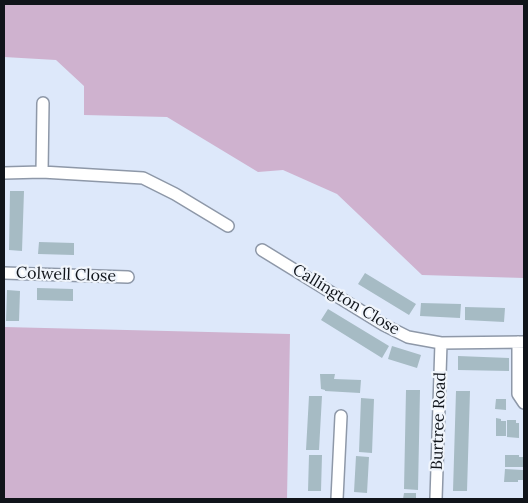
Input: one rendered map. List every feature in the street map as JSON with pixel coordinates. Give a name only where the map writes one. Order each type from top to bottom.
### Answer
[{"type":"street","points":[[42,172],[43,103]]},
{"type":"street","points":[[4,173],[42,172],[143,178],[175,194],[228,226]]},
{"type":"street","name":"Callington Close","points":[[262,250],[384,326],[408,337],[441,343],[521,342]]},
{"type":"street","name":"Colwell Close","points":[[4,273],[128,277]]},
{"type":"street","points":[[521,342],[518,394],[524,403]]},
{"type":"street","name":"Burtree Road","points":[[436,499],[441,343]]},
{"type":"street","points":[[337,499],[341,416]]},
{"type":"shaded area","points":[[4,4],[524,4],[524,278],[422,275],[337,194],[283,170],[258,172],[167,117],[84,115],[84,86],[56,60],[4,57]]},
{"type":"shaded area","points":[[4,327],[290,334],[287,499],[4,499]]},
{"type":"building","points":[[10,191],[24,191],[22,251],[9,250]]},
{"type":"building","points":[[39,242],[74,243],[74,255],[38,254]]},
{"type":"building","points":[[365,273],[416,304],[409,315],[358,284]]},
{"type":"building","points":[[37,288],[73,289],[73,301],[37,300]]},
{"type":"building","points":[[7,290],[20,291],[19,321],[6,321]]},
{"type":"building","points":[[421,303],[461,304],[460,318],[420,316]]},
{"type":"building","points":[[465,307],[505,308],[504,322],[465,320]]},
{"type":"building","points":[[328,309],[389,346],[382,358],[321,320]]},
{"type":"building","points":[[392,346],[421,355],[417,368],[388,359]]},
{"type":"building","points":[[458,356],[509,358],[509,371],[458,370]]},
{"type":"building","points":[[320,374],[335,374],[334,379],[361,380],[360,393],[325,391],[321,389]]},
{"type":"building","points":[[406,390],[420,390],[418,490],[404,489]]},
{"type":"building","points":[[456,391],[470,391],[467,491],[453,491]]},
{"type":"building","points":[[309,396],[322,396],[319,450],[306,450]]},
{"type":"building","points":[[361,398],[374,399],[372,453],[359,452]]},
{"type":"building","points":[[496,399],[506,399],[506,410],[495,409]]},
{"type":"building","points":[[496,418],[506,421],[506,436],[496,436]]},
{"type":"building","points":[[507,420],[516,420],[516,423],[519,423],[519,438],[507,437]]},
{"type":"building","points":[[309,455],[322,455],[321,491],[308,491]]},
{"type":"building","points":[[505,455],[519,455],[519,457],[523,457],[523,467],[505,467]]},
{"type":"building","points":[[356,456],[369,457],[367,493],[354,492]]},
{"type":"building","points":[[505,469],[523,470],[523,480],[504,482]]},
{"type":"building","points":[[404,493],[416,493],[416,499],[403,499]]}]
